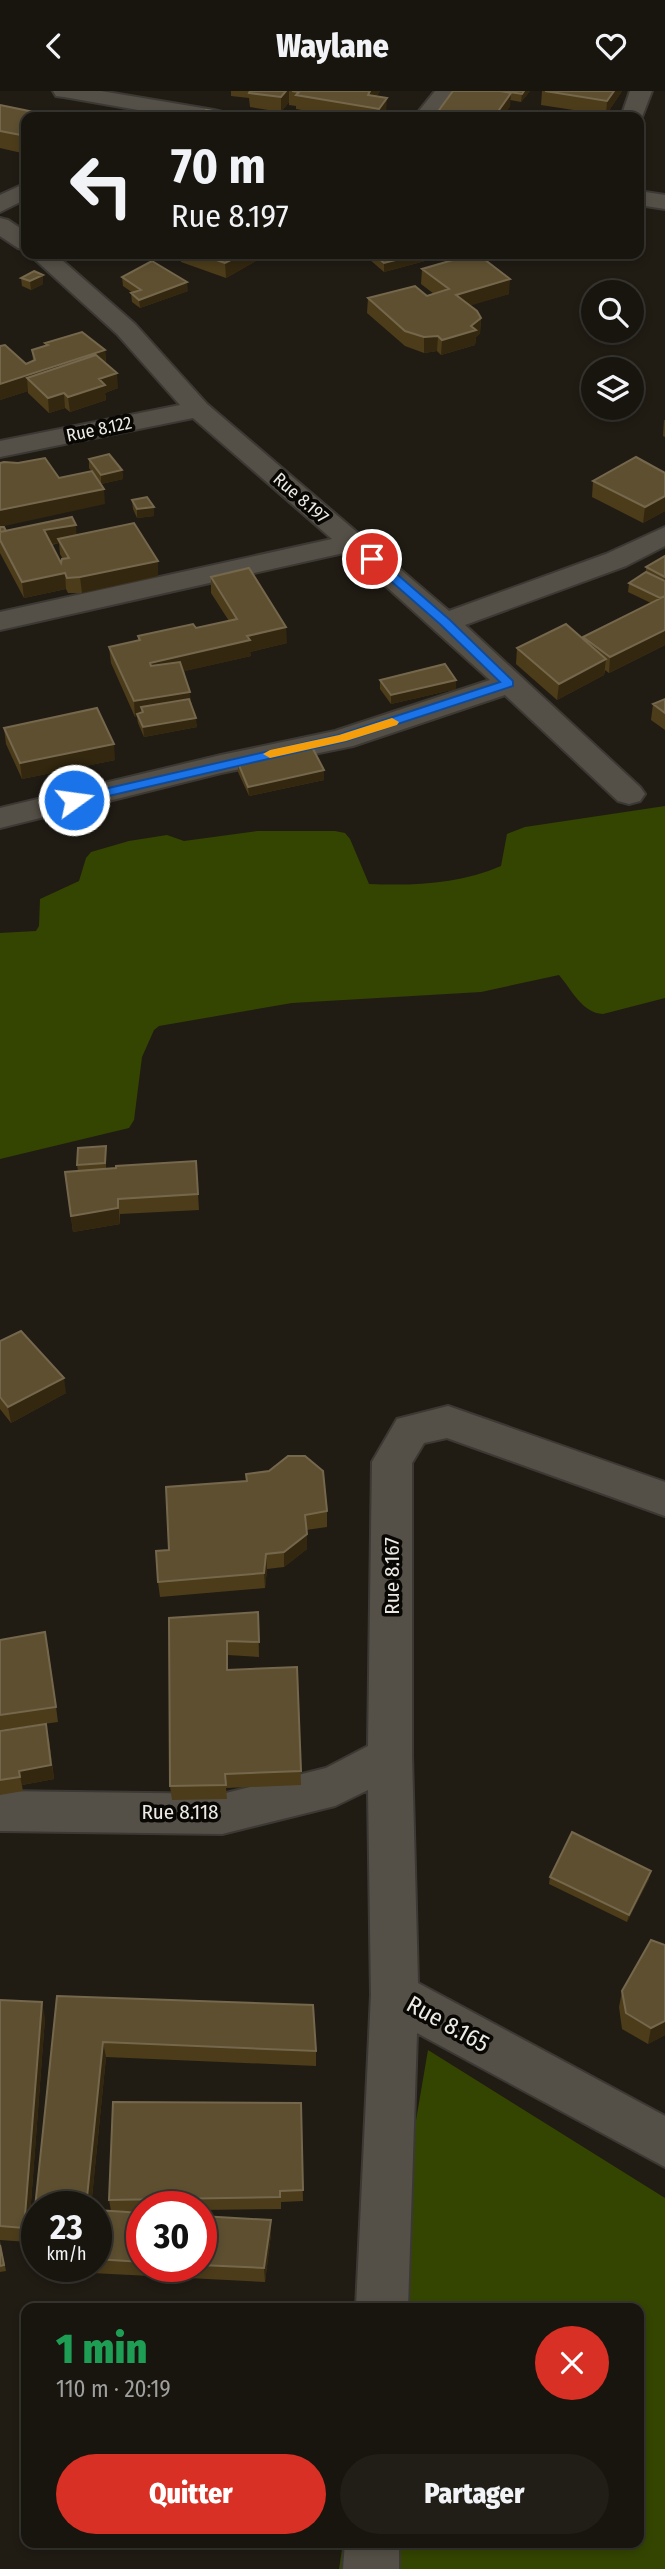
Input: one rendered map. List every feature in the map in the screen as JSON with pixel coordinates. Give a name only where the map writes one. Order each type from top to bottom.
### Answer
[{"type":"street","points":[[65,91],[130,111]]},
{"type":"street","points":[[429,112],[447,91]]},
{"type":"street","points":[[634,112],[641,91]]},
{"type":"street","points":[[0,205],[21,193]]},
{"type":"street","points":[[644,199],[665,202]]},
{"type":"street","points":[[0,225],[21,240]]},
{"type":"street","name":"Rue 8.197","points":[[47,259],[126,330],[198,409],[445,622],[508,684],[629,794]]},
{"type":"street","name":"Rue 8.122","points":[[0,449],[198,409]]},
{"type":"street","points":[[445,622],[616,559],[665,535]]},
{"type":"street","points":[[0,621],[354,543]]},
{"type":"street","points":[[0,818],[220,764],[342,739],[508,684]]},
{"type":"street","name":"Rue 8.167","points":[[395,1995],[390,1756],[393,1462],[411,1430],[448,1422],[665,1499]]},
{"type":"street","name":"Rue 8.118","points":[[0,1811],[222,1814],[335,1786],[390,1756]]},
{"type":"street","name":"Rue 8.165","points":[[382,2303],[395,1995],[665,2143]]},
{"type":"street","points":[[371,2569],[372,2548]]},
{"type":"green space","points":[[665,806],[665,998],[603,1014],[596,1013],[578,1000],[559,975],[481,992],[292,1003],[159,1026],[154,1030],[142,1057],[134,1120],[129,1128],[0,1159],[0,933],[36,931],[39,926],[40,899],[79,881],[86,858],[91,852],[129,841],[167,835],[184,841],[257,831],[335,831],[345,833],[350,839],[369,884],[419,884],[469,877],[501,866],[507,834],[525,827]]},
{"type":"green space","points":[[428,2050],[665,2198],[665,2569],[339,2569],[342,2548],[644,2548],[644,2303],[385,2303]]},
{"type":"building","points":[[286,91],[281,97],[249,93]]},
{"type":"building","points":[[292,91],[370,91],[368,95],[387,98],[379,109],[296,95],[299,92]]},
{"type":"building","points":[[453,91],[511,93],[498,112],[438,112]]},
{"type":"building","points":[[545,91],[614,91],[607,101]]},
{"type":"building","points":[[0,105],[34,112],[21,112],[21,135],[0,131]]},
{"type":"building","points":[[213,259],[233,259],[225,263]]},
{"type":"building","points":[[379,259],[400,259],[384,263]]},
{"type":"building","points":[[456,259],[484,259],[510,279],[456,295],[477,311],[481,318],[471,326],[476,330],[442,340],[438,336],[424,337],[405,331],[368,298],[415,286],[427,296],[449,289],[422,269]]},
{"type":"building","points":[[152,261],[187,282],[139,300],[131,293],[141,290],[122,277]]},
{"type":"building","points":[[34,271],[43,275],[30,281],[21,278]]},
{"type":"building","points":[[82,332],[105,350],[0,384],[0,346],[5,345],[26,364],[35,360],[32,350],[48,345],[45,343]]},
{"type":"building","points":[[96,355],[117,373],[99,379],[105,385],[68,397],[64,393],[48,398],[27,378]]},
{"type":"building","points":[[109,454],[122,470],[101,475],[89,459]]},
{"type":"building","points":[[636,457],[665,473],[665,496],[645,507],[593,481]]},
{"type":"building","points":[[45,458],[59,478],[92,471],[104,489],[0,510],[0,463]]},
{"type":"building","points":[[147,497],[154,507],[137,509],[132,500]]},
{"type":"building","points":[[72,517],[76,525],[44,530],[61,563],[62,559],[69,558],[58,539],[134,523],[158,561],[80,577],[67,578],[65,573],[22,582],[0,540],[0,532]]},
{"type":"building","points":[[665,556],[665,577],[646,567]]},
{"type":"building","points":[[249,568],[286,627],[247,636],[250,640],[150,663],[151,666],[180,662],[190,692],[134,701],[109,647],[140,640],[138,636],[193,624],[196,628],[237,619],[211,577]]},
{"type":"building","points":[[646,572],[665,581],[665,596],[660,598],[629,583]]},
{"type":"building","points":[[665,596],[665,630],[610,657],[583,637]]},
{"type":"building","points":[[566,624],[606,659],[559,684],[517,648]]},
{"type":"building","points":[[445,664],[456,680],[391,695],[380,680]]},
{"type":"building","points":[[189,699],[196,718],[143,727],[137,714],[143,712],[141,707]]},
{"type":"building","points":[[665,699],[665,713],[653,704]]},
{"type":"building","points":[[97,708],[114,744],[20,763],[4,728]]},
{"type":"building","points":[[312,747],[324,770],[248,787],[238,763]]},
{"type":"building","points":[[106,1146],[105,1163],[77,1165],[78,1148]]},
{"type":"building","points":[[196,1161],[198,1194],[118,1199],[118,1208],[71,1216],[65,1172]]},
{"type":"building","points":[[21,1331],[64,1378],[8,1407],[0,1397],[0,1341]]},
{"type":"building","points":[[288,1456],[305,1456],[323,1471],[327,1511],[305,1515],[307,1534],[284,1552],[266,1554],[264,1573],[158,1582],[156,1551],[169,1550],[166,1487],[247,1481],[246,1474],[269,1471]]},
{"type":"building","points":[[258,1612],[259,1642],[227,1641],[227,1670],[297,1667],[301,1771],[225,1774],[226,1785],[170,1786],[169,1618]]},
{"type":"building","points":[[45,1632],[56,1707],[0,1715],[0,1640]]},
{"type":"building","points":[[46,1724],[51,1765],[19,1771],[20,1777],[0,1780],[0,1731]]},
{"type":"building","points":[[572,1832],[651,1871],[629,1915],[550,1877]]},
{"type":"building","points":[[651,1940],[665,1945],[665,2021],[651,2028],[626,2013],[622,1991]]},
{"type":"building","points":[[57,1996],[313,2005],[316,2051],[103,2042],[88,2191],[37,2191]]},
{"type":"building","points":[[0,2000],[42,2002],[27,2191],[21,2191],[21,2228],[0,2226]]},
{"type":"building","points":[[113,2102],[301,2103],[303,2190],[280,2191],[280,2197],[217,2198],[217,2191],[126,2191],[126,2200],[112,2200],[112,2191],[109,2191]]},
{"type":"building","points":[[112,2211],[126,2212],[126,2261],[112,2260]]},
{"type":"building","points":[[217,2217],[271,2220],[264,2268],[217,2266]]},
{"type":"building","points":[[0,2245],[4,2265],[0,2266]]},
{"type":"slow traffic","points":[[270,754],[342,739],[392,722]]},
{"type":"route","points":[[74,800],[220,764],[342,739],[508,684],[445,622],[372,559]]}]
